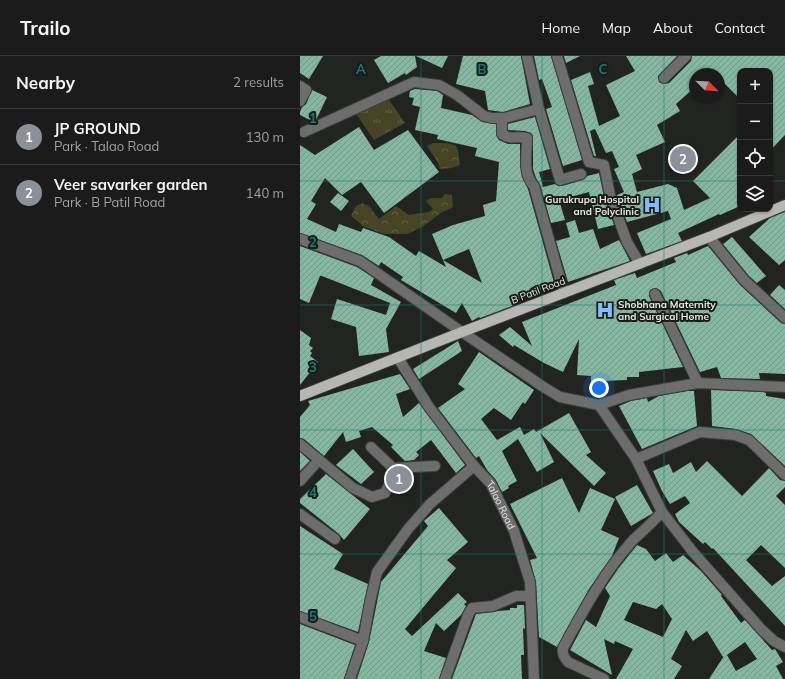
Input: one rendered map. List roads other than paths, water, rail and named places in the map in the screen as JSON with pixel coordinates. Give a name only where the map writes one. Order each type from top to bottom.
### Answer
[{"type":"main road","name":"B Patil Road","points":[[300,396],[709,237],[785,205]]},
{"type":"street","points":[[527,56],[539,109],[560,180],[581,174]]},
{"type":"street","points":[[557,56],[589,162],[604,165],[610,195],[625,235],[640,264]]},
{"type":"street","points":[[664,78],[686,56]]},
{"type":"street","points":[[301,133],[414,82],[439,85],[456,95],[484,116],[492,118],[502,118],[539,109]]},
{"type":"street","points":[[300,86],[306,90],[300,101]]},
{"type":"street","points":[[502,118],[502,134],[514,138],[527,138],[526,172],[529,180],[534,186],[564,293]]},
{"type":"street","points":[[709,237],[744,280],[785,318]]},
{"type":"street","points":[[300,239],[360,261],[462,332],[560,397],[599,405],[629,395],[698,383],[785,387]]},
{"type":"street","points":[[655,294],[698,383]]},
{"type":"street","name":"Talao Road","points":[[398,358],[429,407],[474,466],[491,484],[514,531],[530,582],[534,679]]},
{"type":"street","points":[[599,405],[636,459],[662,512],[693,552],[762,630],[774,642],[785,647]]},
{"type":"street","points":[[636,459],[700,432],[735,435],[749,440],[785,475]]},
{"type":"street","points":[[300,444],[353,488],[372,497],[385,493],[392,480],[393,468]]},
{"type":"street","points":[[371,447],[393,468],[435,466]]},
{"type":"street","points":[[300,481],[319,460]]},
{"type":"street","points":[[350,679],[363,642],[377,572],[408,529],[430,504],[474,466]]},
{"type":"street","points":[[604,679],[568,662],[562,653],[563,648],[591,598],[614,565],[633,541],[662,512]]},
{"type":"street","points":[[300,514],[335,539]]},
{"type":"street","points":[[445,679],[468,615],[472,608],[492,606],[516,596],[530,596]]},
{"type":"street","points":[[300,617],[363,642]]},
{"type":"place","name":"Veer savarker garden","points":[[683,159]]},
{"type":"place","name":"Gurukrupa Hospital and Polyclinic","points":[[652,205]]},
{"type":"place","name":"Shobhana Maternity and Surgical Home","points":[[605,310]]},
{"type":"place","name":"JP GROUND","points":[[399,479]]}]
